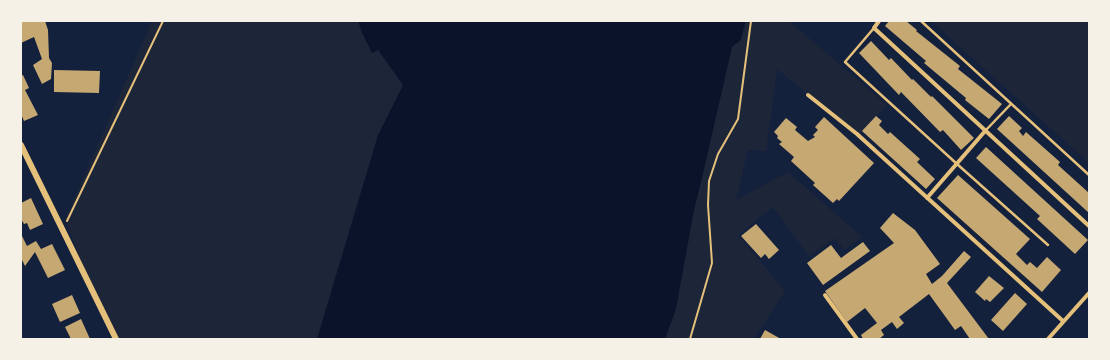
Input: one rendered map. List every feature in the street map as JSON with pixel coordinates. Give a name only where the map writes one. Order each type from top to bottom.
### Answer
[{"type":"street","points":[[879,21],[874,28],[1089,226]]},
{"type":"street","points":[[808,95],[857,134],[1063,321]]},
{"type":"street","points":[[927,198],[986,130]]},
{"type":"street","points":[[21,145],[62,232],[116,339]]},
{"type":"street","points":[[1048,339],[1089,293]]},
{"type":"street","points":[[825,295],[857,339]]},
{"type":"lane","points":[[921,21],[1089,175]]},
{"type":"lane","points":[[874,28],[845,62],[956,164],[1048,245]]},
{"type":"lane","points":[[986,130],[1011,104]]},
{"type":"path","points":[[62,232],[163,21]]},
{"type":"path","points":[[690,339],[712,264],[708,205],[709,181],[718,154],[738,119],[751,21]]},
{"type":"shaded area","points":[[152,21],[789,21],[887,105],[858,136],[777,69],[766,151],[748,150],[736,200],[788,172],[862,237],[844,250],[835,238],[809,256],[773,207],[738,235],[785,291],[754,339],[112,339],[65,220]]},
{"type":"shaded area","points":[[358,21],[738,21],[694,210],[676,309],[665,339],[317,339],[378,135],[403,85],[378,50],[372,53]]},
{"type":"shaded area","points":[[931,21],[1089,21],[1089,163]]},
{"type":"building","points":[[21,21],[45,21],[48,30],[49,58],[52,63],[51,79],[42,84],[33,65],[42,59],[34,37],[21,43]]},
{"type":"building","points":[[889,21],[906,21],[917,30],[916,31],[960,66],[958,69],[1002,104],[989,119],[965,100],[966,98],[924,63],[926,61],[885,26]]},
{"type":"building","points":[[871,41],[889,60],[891,58],[912,80],[913,79],[931,97],[932,96],[974,138],[961,150],[943,130],[940,132],[901,92],[899,95],[859,53]]},
{"type":"building","points":[[54,70],[100,71],[99,93],[54,92]]},
{"type":"building","points":[[23,75],[29,88],[25,90],[38,115],[24,121],[21,114],[21,76]]},
{"type":"building","points":[[876,116],[882,121],[879,125],[888,134],[890,132],[920,159],[917,162],[935,179],[926,189],[862,131]]},
{"type":"building","points":[[1009,116],[1022,128],[1019,131],[1023,136],[1026,132],[1060,162],[1058,165],[1089,193],[1089,213],[997,129]]},
{"type":"building","points":[[824,117],[874,163],[839,201],[837,199],[833,203],[813,185],[815,183],[791,161],[794,157],[779,144],[782,142],[777,138],[778,136],[774,132],[786,118],[797,127],[795,130],[808,141],[815,137],[813,135],[818,130],[815,127]]},
{"type":"building","points":[[986,147],[1088,240],[1075,254],[1037,219],[1040,216],[976,158]]},
{"type":"building","points":[[958,175],[1030,239],[1016,254],[1027,265],[1030,262],[1037,268],[1047,257],[1061,270],[1042,292],[937,198]]},
{"type":"building","points":[[31,198],[43,224],[30,230],[27,223],[24,224],[21,219],[21,203]]},
{"type":"building","points":[[893,213],[915,230],[940,264],[926,274],[932,284],[942,276],[964,251],[971,257],[947,283],[989,339],[970,339],[961,326],[955,330],[929,294],[899,317],[904,323],[897,329],[892,322],[881,330],[884,335],[879,339],[863,339],[861,335],[877,323],[865,308],[847,322],[825,291],[894,243],[880,228]]},
{"type":"building","points":[[756,224],[779,250],[769,259],[765,254],[761,258],[741,236]]},
{"type":"building","points":[[21,234],[27,246],[36,241],[41,249],[52,244],[65,270],[48,278],[35,252],[25,266],[21,258]]},
{"type":"building","points":[[863,242],[870,251],[823,285],[807,263],[831,245],[841,258]]},
{"type":"building","points":[[989,276],[1004,288],[990,302],[986,299],[985,301],[975,292]]},
{"type":"building","points":[[1015,293],[1027,304],[1003,331],[991,320]]},
{"type":"building","points":[[72,295],[80,313],[60,322],[52,304]]},
{"type":"building","points":[[81,319],[90,339],[71,339],[65,327]]},
{"type":"building","points":[[765,330],[781,339],[760,339]]},
{"type":"waterway","points":[[722,47],[736,37],[740,21]]}]
